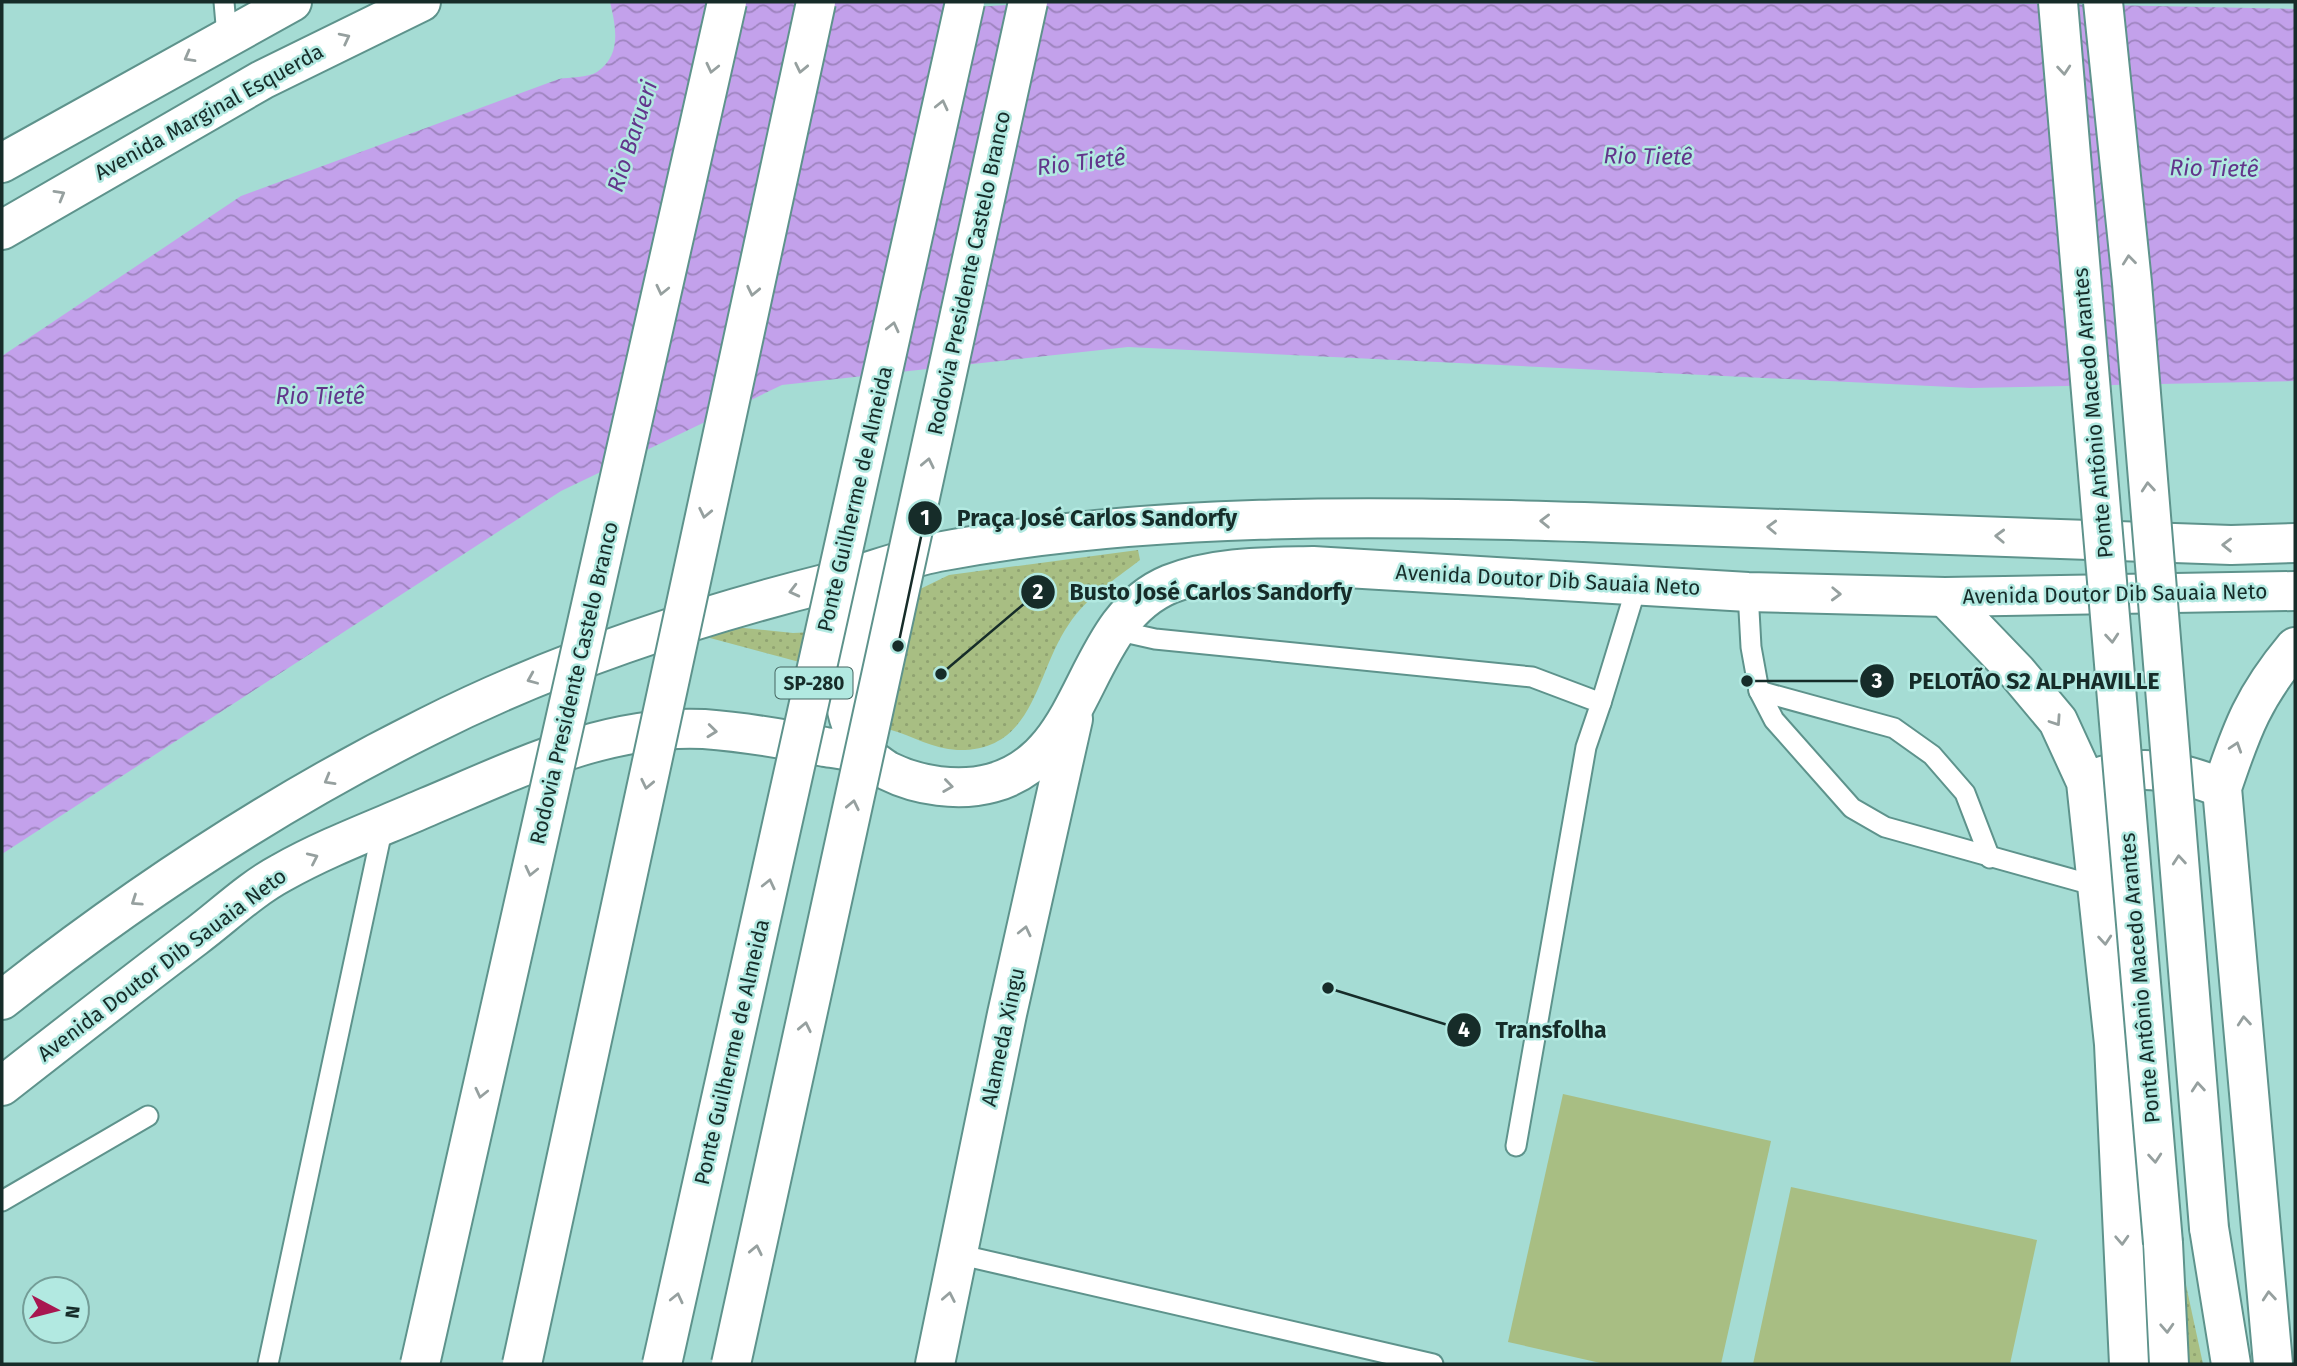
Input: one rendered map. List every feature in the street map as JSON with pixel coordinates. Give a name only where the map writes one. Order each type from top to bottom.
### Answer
[{"type":"main road","points":[[2,163],[225,19],[292,2]]},
{"type":"main road","name":"Avenida Marginal Esquerda","points":[[2,230],[262,80],[421,2]]},
{"type":"main road","name":"Rodovia Presidente Castelo Branco","points":[[420,1364],[727,2]]},
{"type":"main road","points":[[522,1364],[816,2]]},
{"type":"main road","name":"Ponte Guilherme de Almeida","points":[[662,1364],[965,2]]},
{"type":"main road","name":"Rodovia Presidente Castelo Branco","points":[[731,1364],[1028,2]]},
{"type":"main road","name":"Ponte Antônio Macedo Arantes","points":[[2058,2],[2162,1243],[2169,1364]]},
{"type":"main road","points":[[2103,2],[2134,311],[2209,1228],[2231,1364]]},
{"type":"main road","points":[[2,1000],[79,940],[216,846],[428,726],[536,678],[644,636],[760,600],[884,569],[927,555],[1133,527],[1294,519],[1528,520],[2231,545],[2295,543]]},
{"type":"main road","name":"Avenida Doutor Dib Sauaia Neto","points":[[2,1086],[279,874],[538,758],[604,741],[656,732],[702,729],[788,740],[863,754],[889,771],[925,783],[960,788],[993,783],[1024,768],[1046,749],[1074,710],[1115,630],[1141,603],[1168,585],[1209,573],[1253,567],[1313,566],[1748,592],[1945,597],[2295,591]]},
{"type":"main road","points":[[863,754],[845,705],[847,677],[860,620],[884,569]]},
{"type":"main road","points":[[1945,597],[2017,672],[2058,721],[2086,782],[2100,887],[2114,1044],[2129,1364]]},
{"type":"main road","points":[[2273,1364],[2222,788],[2244,721],[2273,673],[2295,647]]},
{"type":"main road","name":"Alameda Xingu","points":[[935,1364],[1074,710]]},
{"type":"main road","points":[[2086,782],[2117,771],[2150,768],[2185,773],[2222,788]]},
{"type":"lane","points":[[1516,1146],[1586,747],[1637,585]]},
{"type":"lane","points":[[1748,592],[1751,647],[1759,691],[1774,720],[1853,808],[1885,827],[2100,887]]},
{"type":"lane","points":[[1115,630],[1155,639],[1532,677],[1601,703]]},
{"type":"lane","points":[[1759,691],[1894,728],[1913,741],[1932,755],[1965,793],[1990,858]]},
{"type":"lane","points":[[268,1364],[383,826]]},
{"type":"lane","points":[[2,1201],[148,1116]]},
{"type":"lane","points":[[957,1254],[1433,1364]]},
{"type":"green space","points":[[1138,550],[1140,560],[1093,597],[1069,624],[1030,706],[1018,724],[1003,738],[983,747],[948,749],[886,729],[849,722],[863,679],[710,638],[714,625],[793,633],[878,629],[916,591],[949,575]]},
{"type":"green space","points":[[1563,1094],[1771,1141],[1721,1364],[1605,1364],[1508,1342]]},
{"type":"green space","points":[[1791,1187],[2037,1240],[2010,1364],[1753,1364]]},
{"type":"green space","points":[[2181,1262],[2203,1364],[2186,1364]]},
{"type":"water","name":"Rio Tietê","points":[[610,2],[935,2],[975,7],[1054,2],[1954,2],[2295,9],[2295,381],[1971,388],[1128,347],[782,385],[561,491],[2,854],[2,356],[241,196],[559,79],[597,72],[605,65],[614,49],[615,31]]},
{"type":"place","name":"Praça José Carlos Sandorfy","points":[[898,646]]},
{"type":"place","name":"Busto José Carlos Sandorfy","points":[[941,674]]},
{"type":"place","name":"PELOTÃO S2 ALPHAVILLE","points":[[1747,681]]},
{"type":"place","name":"Transfolha","points":[[1328,988]]},
{"type":"water label","name":"Rio Barueri","points":[[632,136]]}]
